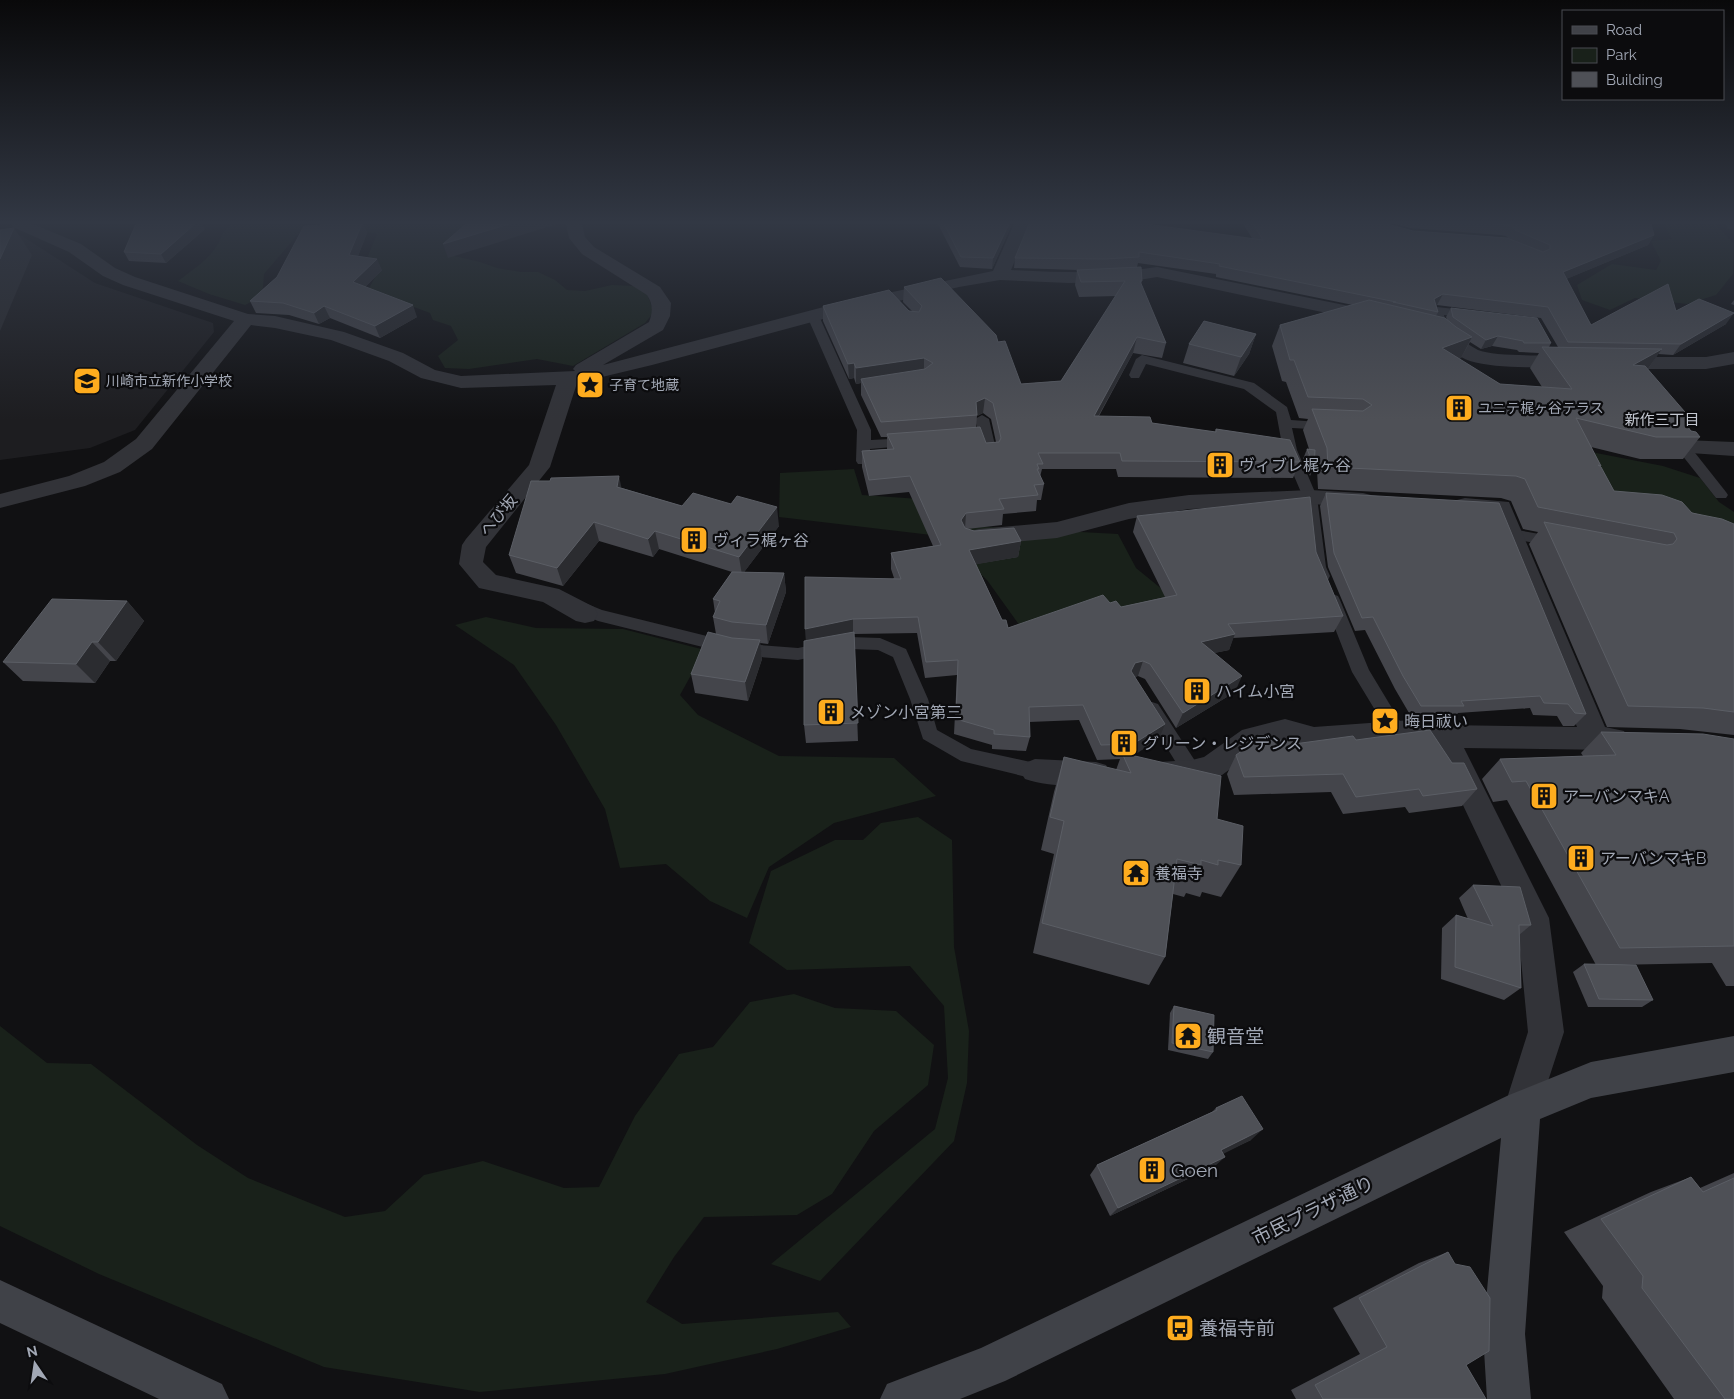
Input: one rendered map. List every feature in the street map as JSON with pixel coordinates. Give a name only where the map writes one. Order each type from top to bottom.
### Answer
[{"type":"street","points":[[155,289],[246,319],[275,322],[337,336],[396,357],[428,374],[462,382],[568,379],[645,361],[813,316],[897,304],[938,289]]},
{"type":"street","points":[[568,379],[606,353],[657,325],[663,312],[661,299],[651,289]]},
{"type":"street","points":[[1239,289],[1394,322]]},
{"type":"street","points":[[0,500],[77,482],[112,468],[144,444],[246,319]]},
{"type":"street","points":[[1413,326],[1442,333],[1452,343],[1475,356],[1513,360],[1554,355],[1593,363],[1706,363],[1734,358]]},
{"type":"street","name":"へび坂","points":[[568,379],[539,467],[474,545],[471,564],[488,582],[550,594],[585,614]]},
{"type":"street","points":[[1684,447],[1734,449]]},
{"type":"street","points":[[973,537],[1057,530],[1129,511],[1189,502],[1310,497],[1387,501]]},
{"type":"street","points":[[1444,504],[1501,507],[1596,739]]},
{"type":"street","points":[[1035,771],[1125,774],[1192,772],[1212,767],[1252,738],[1285,730],[1314,738],[1398,734],[1425,730],[1444,736],[1643,740]]},
{"type":"street","points":[[1444,736],[1533,918],[1546,1032],[1522,1108],[1504,1334],[1509,1399]]},
{"type":"street","name":"市民プラザ通り","points":[[902,1399],[990,1366],[1522,1108],[1591,1080],[1734,1054]]},
{"type":"street","points":[[0,1301],[207,1399]]},
{"type":"lane","points":[[1442,333],[1437,311],[1483,316]]},
{"type":"lane","points":[[813,316],[852,390],[857,418],[864,430],[863,461]]},
{"type":"lane","points":[[1135,375],[1142,358],[1249,386],[1282,410],[1290,450],[1310,497],[1318,567],[1361,672],[1398,734]]},
{"type":"lane","points":[[982,419],[981,437],[990,454]]},
{"type":"lane","points":[[1284,424],[1343,427]]},
{"type":"lane","points":[[863,445],[920,441]]},
{"type":"lane","points":[[1684,447],[1721,495]]},
{"type":"lane","points":[[1512,534],[1571,545]]},
{"type":"lane","points":[[550,594],[598,615],[735,649],[798,654],[850,643],[880,644],[900,653],[919,699],[929,734],[967,756],[1035,771]]},
{"type":"lane","points":[[1142,693],[1192,772]]},
{"type":"shaded area","name":"川崎市立新作小学校","points":[[0,289],[114,289],[213,323],[214,332],[135,430],[90,448],[0,460]]},
{"type":"green space","points":[[198,289],[262,289],[255,300],[245,305]]},
{"type":"green space","points":[[566,289],[585,291],[639,289],[647,294],[654,312],[645,323],[573,366],[537,359],[469,369],[445,368],[438,356],[458,340],[451,326],[433,320],[430,313],[368,290]]},
{"type":"green space","points":[[1578,289],[1721,289],[1716,295],[1687,304],[1635,298],[1610,310],[1582,300]]},
{"type":"green space","points":[[1586,451],[1663,466],[1700,478],[1719,502],[1734,512],[1734,557],[1618,510]]},
{"type":"green space","points":[[854,469],[862,495],[920,499],[972,526],[1118,534],[1136,568],[1174,599],[1025,633],[987,580],[940,536],[779,517],[780,473]]},
{"type":"green space","points":[[486,617],[536,628],[623,629],[705,650],[680,695],[698,715],[779,756],[894,758],[936,796],[834,823],[769,867],[747,918],[710,901],[666,864],[620,868],[605,809],[556,725],[514,665],[455,625]]},
{"type":"green space","points":[[918,817],[952,840],[954,947],[969,1031],[967,1083],[954,1141],[820,1281],[771,1264],[935,1129],[948,1078],[944,1006],[910,966],[787,970],[749,943],[771,871],[835,840],[863,840],[881,823]]},
{"type":"green space","points":[[794,994],[835,1008],[896,1011],[934,1045],[928,1085],[874,1131],[832,1194],[797,1215],[704,1217],[674,1257],[646,1302],[682,1324],[838,1312],[851,1327],[777,1349],[665,1374],[480,1392],[324,1367],[99,1274],[0,1226],[0,1026],[47,1063],[91,1064],[197,1145],[248,1178],[345,1217],[385,1211],[424,1175],[483,1161],[564,1188],[599,1187],[635,1116],[679,1054],[713,1047],[750,1002]]},
{"type":"building","points":[[263,289],[372,289],[413,305],[375,326],[324,306],[314,313],[283,303],[250,301]]},
{"type":"building","points":[[906,289],[952,289],[996,335],[998,342],[1005,341],[1021,384],[1061,381],[1120,289],[1143,289],[1166,343],[1137,337],[1094,416],[1150,417],[1152,423],[1216,432],[1216,429],[1290,440],[1300,462],[1122,461],[1120,453],[1038,453],[1043,464],[1037,464],[1039,469],[1037,469],[1044,484],[1034,485],[1038,495],[999,499],[1004,509],[966,513],[961,520],[965,528],[974,531],[1014,528],[1021,541],[969,550],[1002,620],[1006,620],[1008,628],[1103,595],[1110,603],[1116,601],[1121,607],[1177,595],[1137,516],[1310,497],[1316,552],[1343,616],[1228,624],[1235,634],[1201,642],[1242,676],[1183,713],[1150,664],[1143,661],[1135,663],[1131,671],[1165,724],[1133,744],[1101,745],[1083,705],[1029,707],[1030,737],[994,734],[994,730],[956,719],[958,660],[926,662],[918,617],[853,619],[805,629],[805,577],[901,579],[891,553],[941,545],[910,476],[869,480],[862,451],[894,449],[887,434],[980,427],[986,443],[999,442],[1001,438],[993,403],[985,398],[976,402],[977,415],[881,422],[861,379],[925,369],[933,363],[924,358],[856,368],[854,363],[848,364],[823,306],[889,290],[909,311],[919,312],[922,306]]},
{"type":"building","points":[[1333,289],[1572,289],[1591,325],[1658,289],[1670,289],[1676,311],[1699,299],[1734,313],[1681,344],[1568,342],[1548,307],[1443,294],[1434,299],[1438,312],[1393,302],[1396,302]]},
{"type":"building","points":[[1369,300],[1445,318],[1472,337],[1442,348],[1500,384],[1572,389],[1542,347],[1662,349],[1633,365],[1645,366],[1691,419],[1687,426],[1700,437],[1656,437],[1576,418],[1601,466],[1598,465],[1601,467],[1614,491],[1662,495],[1682,502],[1692,513],[1722,519],[1734,524],[1734,712],[1703,708],[1628,706],[1544,522],[1667,545],[1673,544],[1677,539],[1674,533],[1538,507],[1525,479],[1516,476],[1328,467],[1327,448],[1312,409],[1363,411],[1372,405],[1363,399],[1308,397],[1294,360],[1290,360],[1280,325]]},
{"type":"building","points":[[1451,308],[1537,318],[1551,343],[1524,343],[1523,341],[1498,336],[1486,340],[1453,317]]},
{"type":"building","points":[[1204,321],[1256,334],[1241,357],[1189,344]]},
{"type":"building","points":[[1307,449],[1315,450],[1314,466]]},
{"type":"building","points":[[619,476],[617,487],[682,506],[693,493],[731,504],[737,496],[777,507],[739,557],[655,531],[648,539],[594,522],[557,568],[509,555],[531,481],[550,481],[551,478]]},
{"type":"building","points":[[1326,493],[1499,503],[1586,714],[1575,713],[1568,704],[1544,703],[1540,696],[1461,701],[1464,706],[1421,706],[1403,676],[1373,617],[1362,618],[1334,553]]},
{"type":"building","points":[[732,572],[784,573],[766,625],[732,622],[713,617],[720,601],[713,599]]},
{"type":"building","points":[[52,599],[127,601],[98,642],[92,642],[76,664],[3,662]]},
{"type":"building","points":[[708,632],[732,638],[760,640],[745,682],[691,674]]},
{"type":"building","name":"メゾン小宮第三","points":[[854,632],[858,723],[804,725],[804,641]]},
{"type":"building","points":[[1430,730],[1452,763],[1464,763],[1477,789],[1423,796],[1419,789],[1356,797],[1343,774],[1244,777],[1236,755],[1256,741],[1292,740],[1294,744],[1353,736],[1356,740]]},
{"type":"building","points":[[1601,732],[1703,734],[1734,739],[1734,946],[1620,948],[1526,781],[1512,782],[1500,759],[1616,755]]},
{"type":"building","name":"養福寺","points":[[1122,753],[1221,776],[1217,819],[1243,826],[1241,865],[1218,860],[1218,865],[1201,860],[1201,865],[1177,859],[1165,957],[1042,923],[1064,821],[1050,817],[1064,757],[1131,773]]},
{"type":"building","points":[[1473,885],[1520,887],[1531,925],[1519,925],[1521,988],[1455,967],[1456,915],[1493,926]]},
{"type":"building","points":[[1584,964],[1636,965],[1653,1000],[1599,999]]},
{"type":"building","name":"観音堂","points":[[1174,1006],[1214,1015],[1213,1052],[1172,1043]]},
{"type":"building","points":[[1242,1096],[1263,1129],[1221,1150],[1225,1157],[1118,1208],[1097,1165],[1217,1110],[1216,1108]]},
{"type":"building","points":[[1691,1177],[1703,1192],[1734,1178],[1734,1399],[1725,1399],[1642,1288],[1643,1276],[1601,1219]]},
{"type":"building","points":[[1448,1252],[1455,1264],[1470,1267],[1490,1298],[1489,1351],[1466,1365],[1486,1399],[1323,1399],[1315,1385],[1387,1347],[1359,1298]]},
{"type":"place","name":"川崎市立新作小学校","points":[[87,381]]},
{"type":"place","name":"子育て地蔵","points":[[590,385]]},
{"type":"place","name":"ユニテ梶ヶ谷テラス","points":[[1459,408]]},
{"type":"place","name":"ヴィブレ梶ヶ谷","points":[[1220,465]]},
{"type":"place","name":"ヴィラ梶ヶ谷","points":[[694,540]]},
{"type":"place","name":"ハイム小宮","points":[[1197,691]]},
{"type":"place","name":"メゾン小宮第三","points":[[831,712]]},
{"type":"place","name":"晦日祓い","points":[[1385,721]]},
{"type":"place","name":"グリーン・レジデンス","points":[[1124,743]]},
{"type":"place","name":"アーバンマキA","points":[[1544,796]]},
{"type":"place","name":"アーバンマキB","points":[[1581,858]]},
{"type":"place","name":"養福寺","points":[[1136,873]]},
{"type":"place","name":"観音堂","points":[[1188,1036]]},
{"type":"place","name":"Goen","points":[[1152,1170]]},
{"type":"place","name":"養福寺前","points":[[1180,1328]]},
{"type":"district","name":"新作三丁目","points":[[1662,420]]}]
